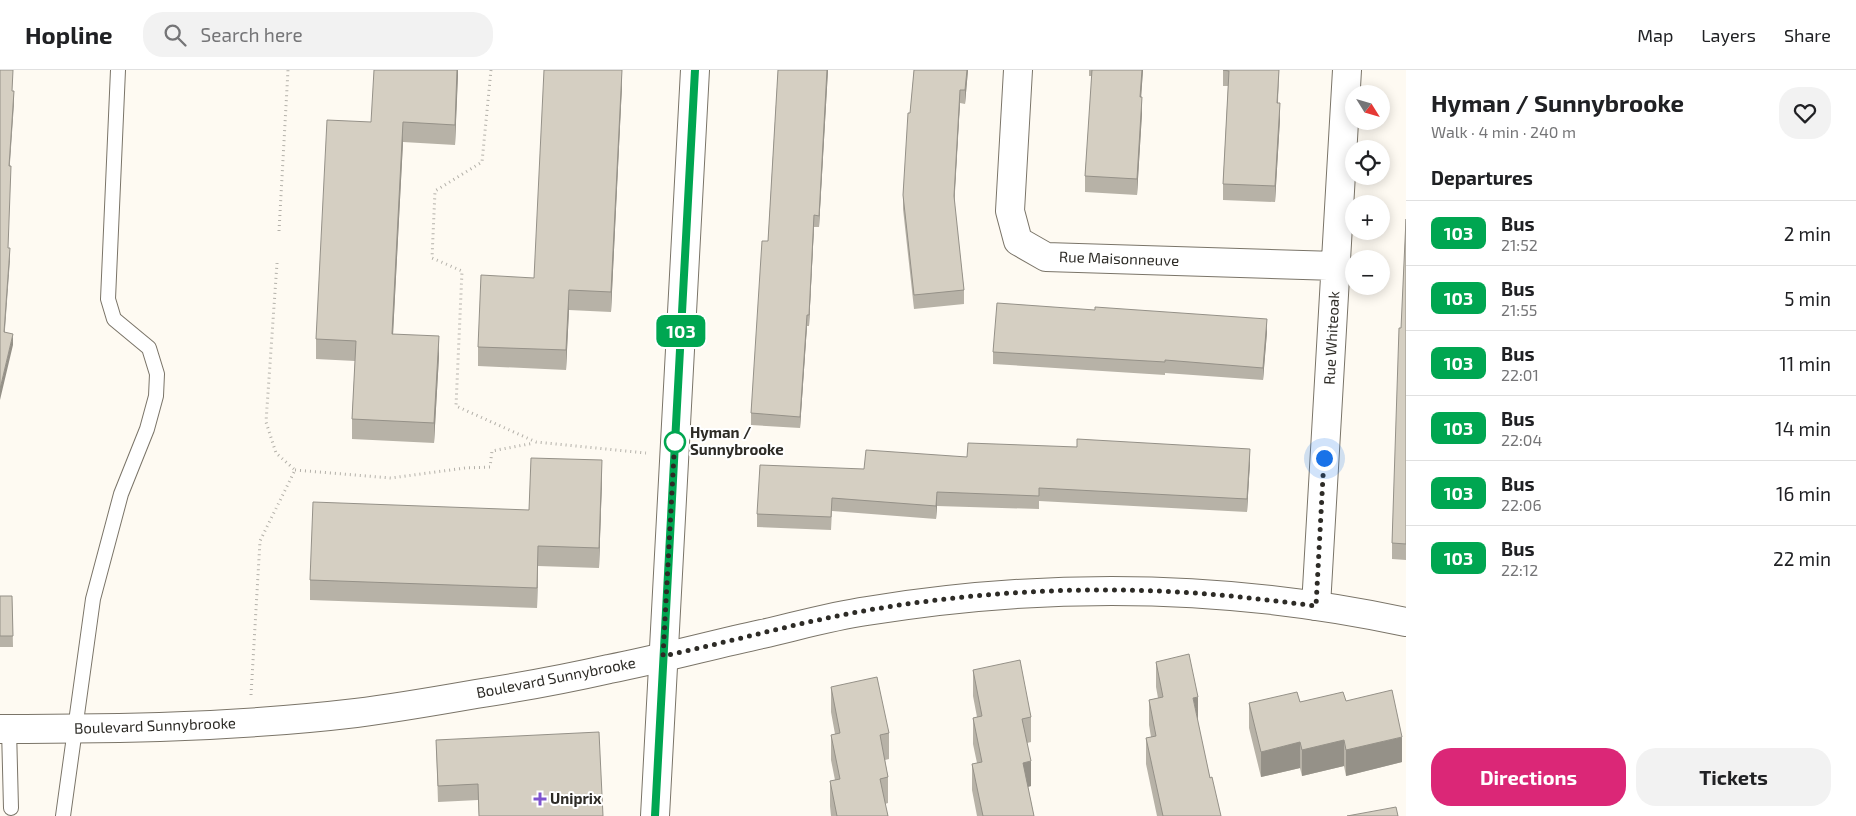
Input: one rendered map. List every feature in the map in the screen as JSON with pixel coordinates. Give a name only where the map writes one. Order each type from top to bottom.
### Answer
[{"type":"street","points":[[655,816],[695,70]]},
{"type":"street","name":"Rue Maisonneuve","points":[[1018,70],[1010,211],[1018,240],[1046,257],[1336,266]]},
{"type":"street","name":"Rue Whiteoak","points":[[1316,606],[1346,70]]},
{"type":"street","name":"Boulevard Sunnybrooke","points":[[4,729],[193,726],[356,713],[540,683],[612,669],[862,611],[934,601],[1007,594],[1065,591],[1157,591],[1278,601],[1355,611],[1406,622]]},
{"type":"lane","points":[[63,816],[94,599],[121,494],[147,429],[156,396],[157,374],[149,348],[114,319],[108,299],[118,70]]},
{"type":"lane","points":[[4,729],[11,808]]},
{"type":"path","points":[[279,231],[288,70]]},
{"type":"path","points":[[491,70],[482,162],[435,191],[432,258],[462,271],[456,406],[536,442]]},
{"type":"path","points":[[277,263],[266,422],[276,454],[296,470],[391,478],[465,468],[490,467],[492,451],[536,442],[674,456]]},
{"type":"path","points":[[251,688],[260,541],[296,470]]},
{"type":"building","points":[[0,70],[13,70],[12,91],[14,91],[9,166],[11,166],[8,248],[10,248],[4,332],[13,334],[0,389]]},
{"type":"building","points":[[374,70],[457,70],[455,125],[403,122],[392,334],[439,336],[434,423],[352,419],[356,341],[316,339],[327,120],[371,122]]},
{"type":"building","points":[[544,70],[622,70],[611,292],[569,290],[566,350],[478,347],[481,275],[534,278]]},
{"type":"building","points":[[778,70],[827,70],[819,216],[814,215],[809,315],[807,315],[800,417],[751,413],[762,241],[768,241]]},
{"type":"building","points":[[914,70],[967,70],[965,90],[960,90],[954,196],[964,290],[914,295],[903,195],[908,113],[910,113]]},
{"type":"building","points":[[1092,70],[1142,70],[1137,179],[1085,176]]},
{"type":"building","points":[[1223,70],[1279,70],[1277,103],[1280,103],[1275,186],[1223,184],[1229,71]]},
{"type":"building","points":[[1406,219],[1406,544],[1392,543],[1399,328],[1401,328]]},
{"type":"building","points":[[997,303],[1095,310],[1095,307],[1267,319],[1263,368],[1165,360],[1165,362],[993,352]]},
{"type":"building","points":[[1077,439],[1250,449],[1247,499],[1039,488],[1039,496],[937,492],[936,506],[832,498],[831,517],[757,514],[760,465],[864,469],[866,450],[967,457],[968,443],[1077,447]]},
{"type":"building","points":[[531,458],[602,460],[599,548],[538,546],[537,588],[310,580],[313,502],[529,510]]},
{"type":"building","points":[[0,596],[12,596],[13,636],[0,636]]},
{"type":"building","points":[[1189,654],[1198,697],[1193,698],[1210,778],[1212,777],[1221,816],[1163,816],[1146,738],[1156,736],[1149,700],[1163,697],[1156,662]]},
{"type":"building","points":[[1020,660],[1031,717],[1022,719],[1031,761],[1023,763],[1034,816],[983,816],[972,764],[982,762],[973,718],[982,716],[973,670]]},
{"type":"building","points":[[877,677],[889,733],[880,735],[888,777],[880,779],[888,816],[837,816],[830,781],[840,779],[831,735],[840,733],[831,687]]},
{"type":"building","points":[[1392,690],[1402,737],[1346,750],[1344,740],[1302,750],[1300,742],[1261,752],[1249,703],[1297,692],[1300,702],[1343,692],[1346,701]]},
{"type":"building","points":[[599,732],[603,816],[479,816],[478,784],[438,786],[436,740]]},
{"type":"building","points":[[1396,807],[1398,816],[1347,816]]},
{"type":"bus line","name":"103","points":[[655,816],[695,70]]},
{"type":"place","name":"Hyman / Sunnybrooke","points":[[675,442]]},
{"type":"place","name":"Uniprix","points":[[540,799]]},
{"type":"route","points":[[675,442],[675,436],[663,656],[862,611],[934,601],[1007,594],[1126,590],[1187,592],[1316,606],[1324,458]]}]
